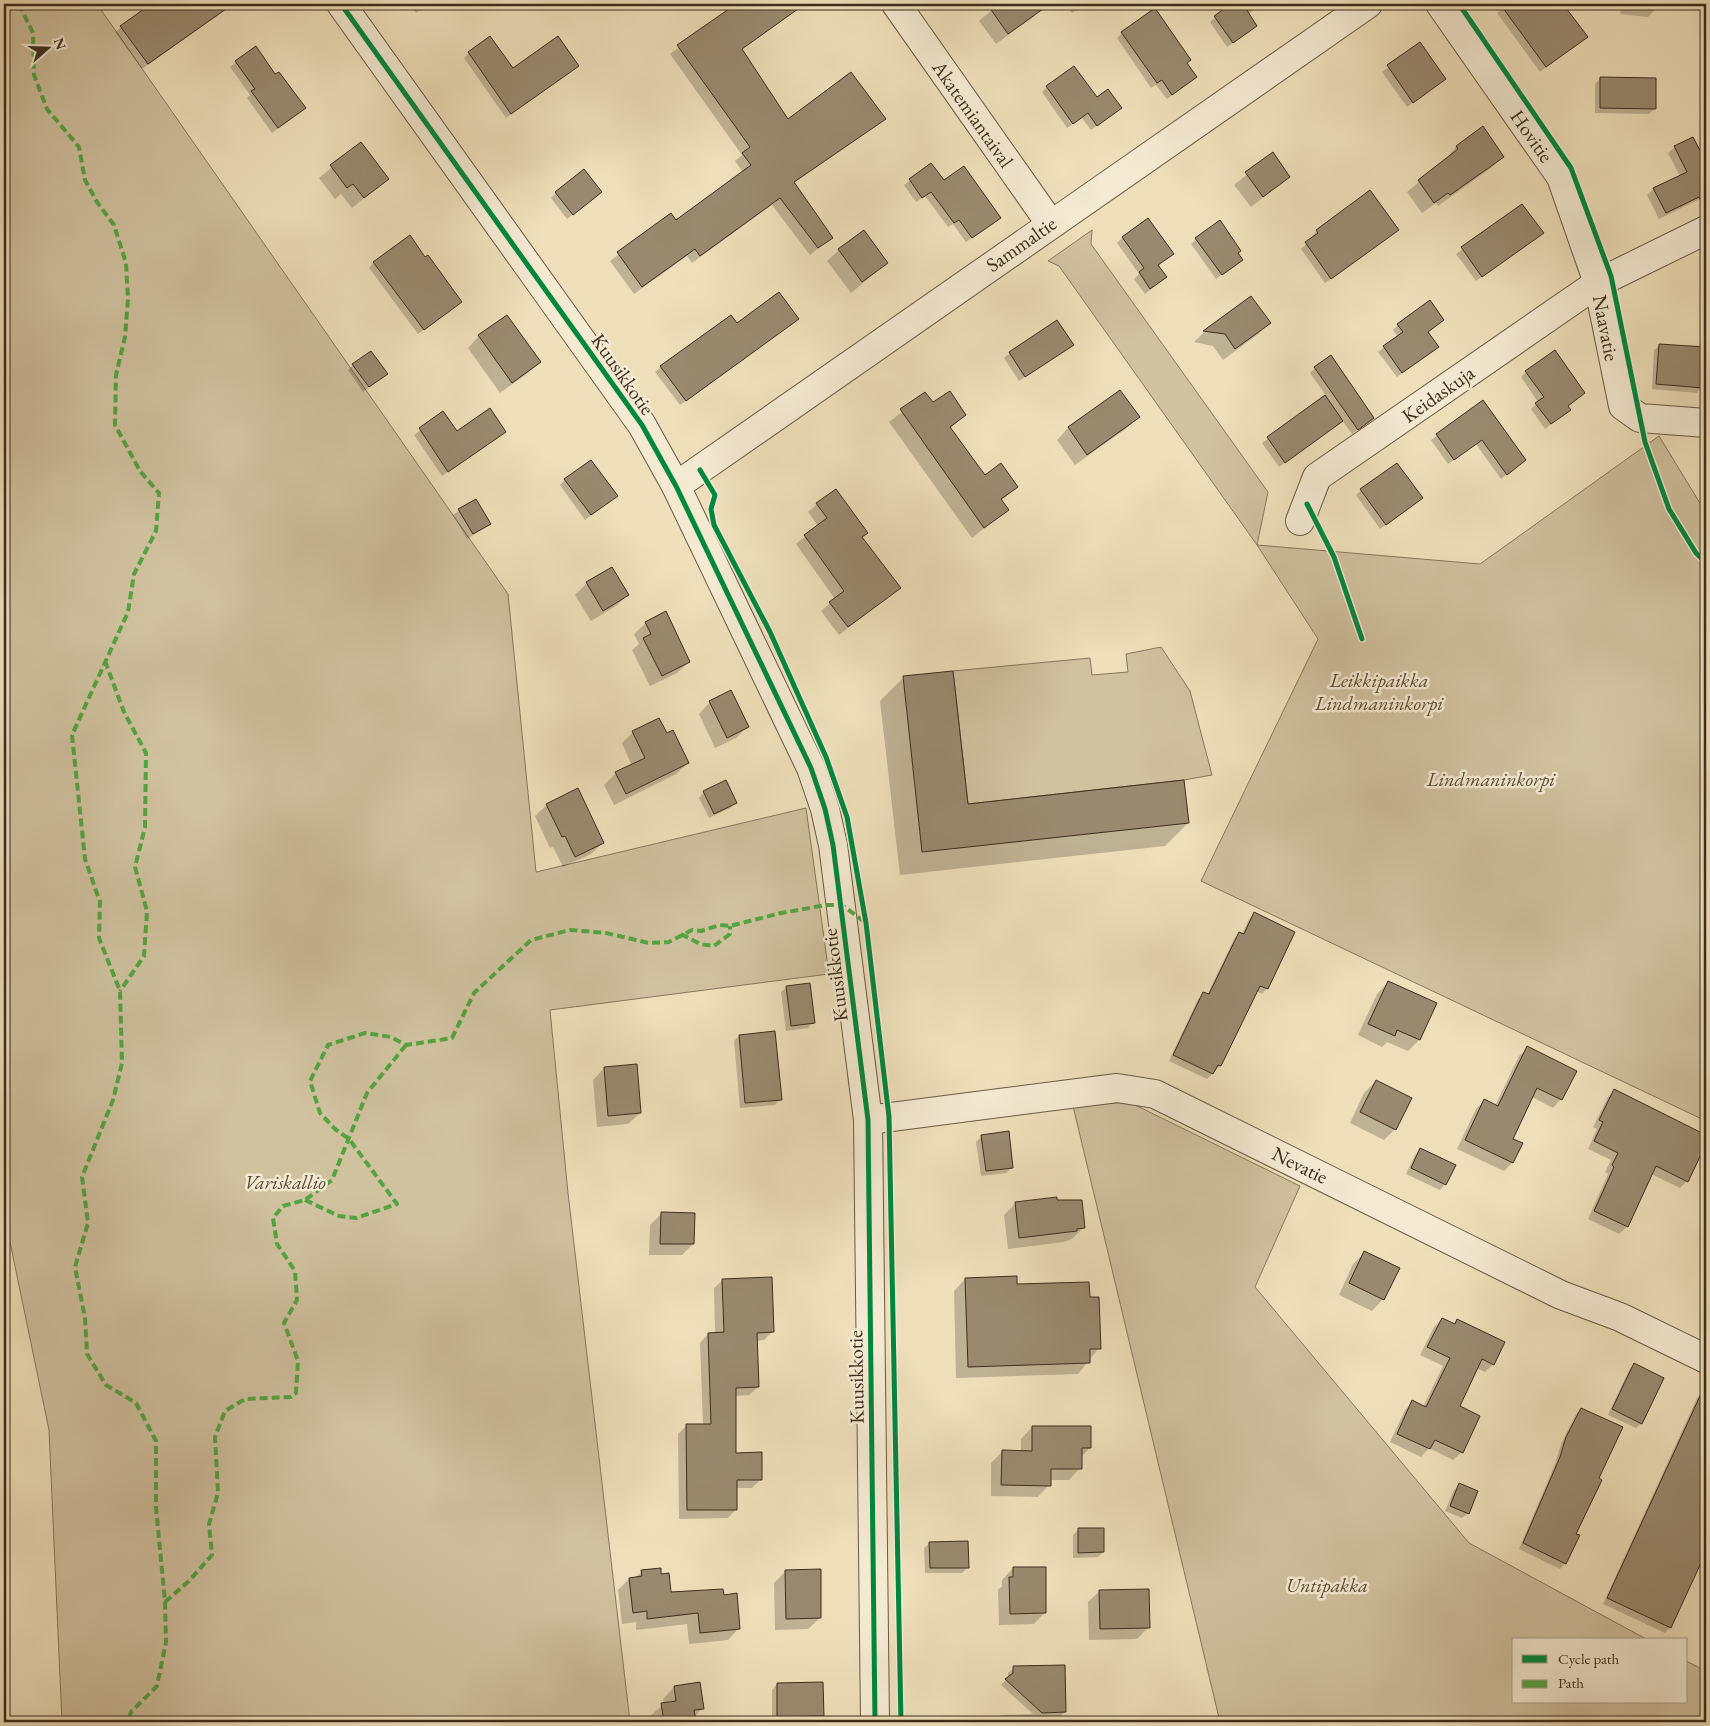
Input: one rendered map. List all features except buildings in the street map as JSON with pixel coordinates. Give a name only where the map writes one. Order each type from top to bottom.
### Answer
[{"type":"street","name":"Kuusikkotie","points":[[341,4],[642,425],[676,486],[811,768],[825,808],[842,905],[868,1120],[875,1722]]},
{"type":"street","name":"Akatemiantaival","points":[[896,4],[1050,223]]},
{"type":"street","name":"Sammaltie","points":[[676,486],[1050,223],[1368,4]]},
{"type":"street","name":"Hovitie","points":[[1440,4],[1561,177],[1598,283]]},
{"type":"street","name":"Naavatie","points":[[1706,230],[1598,283],[1623,406],[1640,418],[1706,423]]},
{"type":"street","name":"Keidaskuja","points":[[1300,521],[1317,477],[1598,283]]},
{"type":"street","name":"Nevatie","points":[[868,1120],[1117,1088],[1155,1094],[1561,1295],[1620,1317],[1706,1359]]},
{"type":"green space","name":"Variskallio","points":[[4,4],[97,4],[508,594],[536,872],[806,808],[829,974],[550,1010],[568,1193],[630,1722],[62,1722],[49,1430],[10,1242],[4,1192]]},
{"type":"green space","points":[[1092,230],[1091,244],[1268,492],[1257,545],[1059,266],[1048,261]]},
{"type":"green space","name":"Lindmaninkorpi","points":[[1659,436],[1706,513],[1706,1121],[1201,881],[1318,639],[1257,545],[1480,564]]},
{"type":"green space","points":[[1161,647],[1190,691],[1212,775],[1184,780],[968,804],[953,671],[1090,658],[1092,675],[1128,672],[1126,654]]},
{"type":"green space","name":"Untipakka","points":[[1129,1102],[1300,1186],[1255,1287],[1469,1543],[1644,1638],[1512,1638],[1512,1704],[1688,1704],[1688,1662],[1706,1671],[1706,1722],[1220,1722],[1073,1106]]},
{"type":"marked path","points":[[19,4],[33,33],[34,75],[47,109],[79,147],[85,180],[97,202],[114,225],[126,263],[128,299],[125,337],[116,375],[115,425],[140,471],[159,493],[156,531],[134,574],[128,612],[72,735],[85,859],[100,902],[99,938],[120,991],[122,1063],[113,1100],[82,1177],[88,1223],[75,1267],[85,1318],[87,1354],[106,1385],[136,1403],[156,1441],[156,1507],[165,1602],[166,1642],[157,1686],[131,1712],[128,1722]]},
{"type":"marked path","points":[[105,661],[124,712],[146,753],[145,827],[135,867],[147,911],[144,956],[120,991]]},
{"type":"marked path","points":[[305,1200],[339,1216],[356,1218],[397,1204],[349,1139],[335,1129],[320,1113],[310,1081],[328,1045],[365,1033],[391,1037],[406,1045],[452,1038],[474,993],[531,940],[570,930],[606,933],[649,943],[669,942],[692,930],[701,931],[720,925],[730,926],[781,913],[826,905],[842,905],[866,923]]},
{"type":"marked path","points":[[681,934],[700,944],[714,946],[730,934],[730,926]]},
{"type":"marked path","points":[[165,1602],[189,1581],[212,1555],[209,1524],[218,1493],[215,1437],[225,1411],[245,1399],[291,1397],[296,1393],[298,1361],[284,1323],[297,1300],[295,1271],[277,1244],[273,1218],[283,1206],[305,1200],[332,1180],[367,1093],[406,1045]]},
{"type":"cycle path","points":[[341,4],[642,425],[676,486],[811,768],[825,809],[833,845],[868,1120],[875,1722]]},
{"type":"cycle path","points":[[1459,4],[1571,168],[1611,276],[1645,442],[1669,509],[1696,553],[1706,563]]},
{"type":"cycle path","points":[[700,470],[715,495],[711,509],[714,525],[770,632],[826,757],[847,817],[866,923],[889,1117],[901,1722]]},
{"type":"cycle path","points":[[1307,504],[1334,557],[1362,639]]},
{"type":"park label","name":"Leikkipaikka Lindmaninkorpi","points":[[1379,692]]}]
